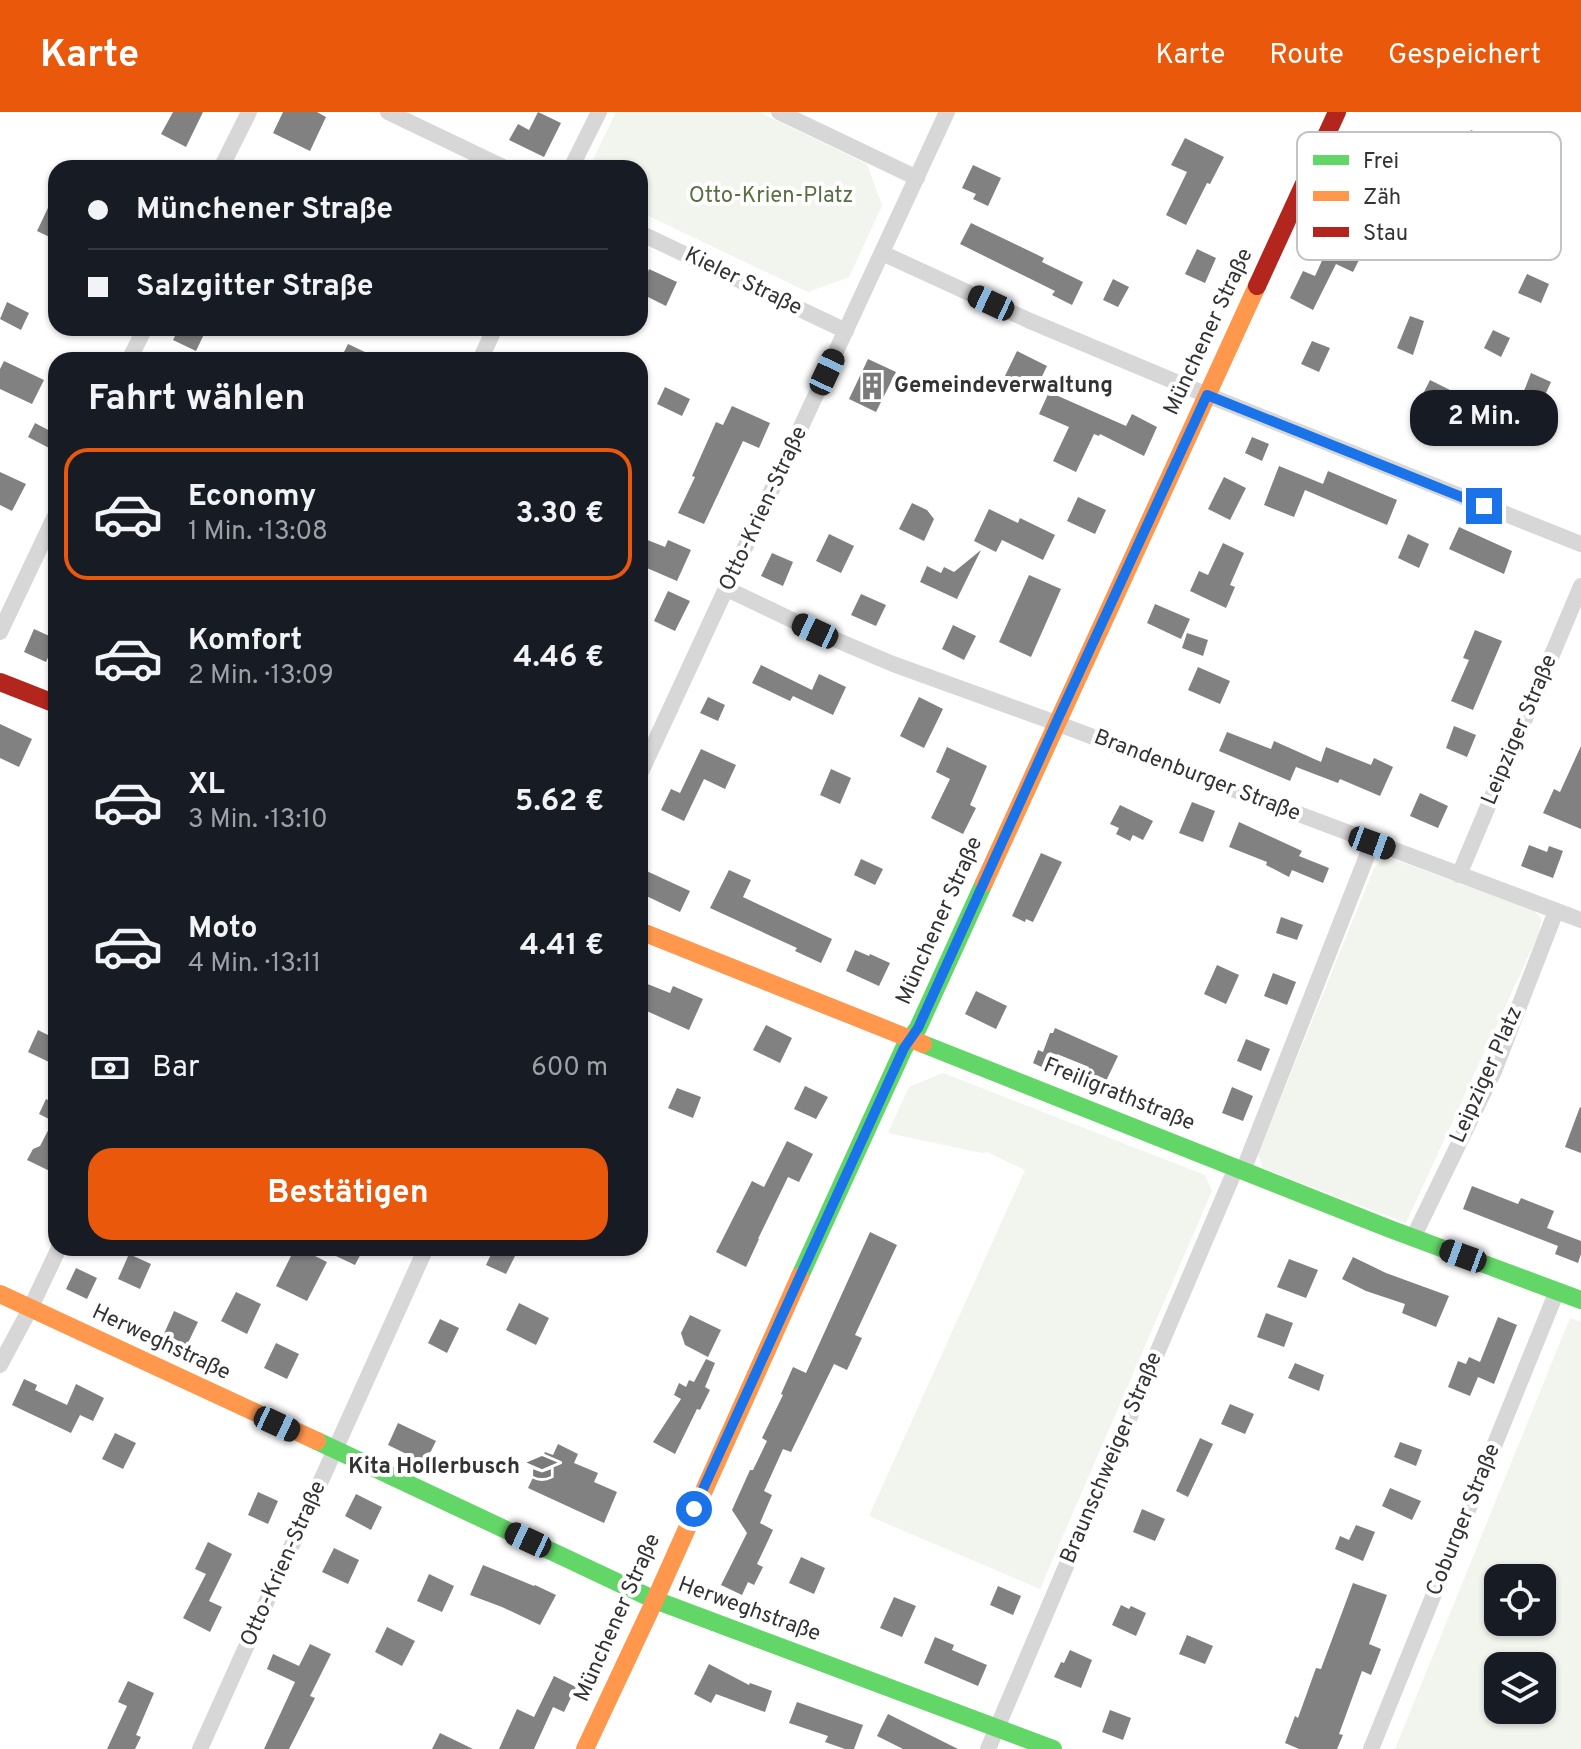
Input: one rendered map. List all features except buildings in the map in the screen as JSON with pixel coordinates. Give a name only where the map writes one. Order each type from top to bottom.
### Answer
[{"type":"street","points":[[225,160],[249,112]]},
{"type":"street","points":[[388,112],[488,160]]},
{"type":"street","points":[[575,160],[599,112]]},
{"type":"street","points":[[779,112],[917,178]]},
{"type":"street","name":"Otto-Krien-Straße","points":[[648,757],[947,112]]},
{"type":"street","name":"Münchener Straße","points":[[1328,132],[1337,112]]},
{"type":"street","name":"Münchener Straße","points":[[585,1749],[760,1362],[896,1066],[918,1028],[1297,199]]},
{"type":"street","name":"Kieler Straße","points":[[648,237],[846,331]]},
{"type":"street","points":[[882,253],[1030,321],[1207,395],[1581,544]]},
{"type":"street","points":[[0,632],[48,531]]},
{"type":"street","name":"Leipziger Straße","points":[[1459,875],[1581,586]]},
{"type":"street","name":"Brandenburger Straße","points":[[727,589],[893,664],[1581,920]]},
{"type":"street","points":[[0,682],[48,701]]},
{"type":"street","points":[[1240,1169],[1372,843]]},
{"type":"street","name":"Leipziger Platz","points":[[1413,1238],[1494,1071],[1556,911]]},
{"type":"street","name":"Freiligrathstraße","points":[[648,934],[1413,1238],[1581,1300]]},
{"type":"street","name":"Braunschweiger Straße","points":[[988,1749],[1240,1169]]},
{"type":"street","points":[[0,1365],[55,1256]]},
{"type":"street","name":"Otto-Krien-Straße","points":[[200,1749],[422,1256]]},
{"type":"street","name":"Coburger Straße","points":[[1371,1749],[1557,1291]]},
{"type":"street","name":"Herweghstraße","points":[[0,1294],[655,1600],[1053,1749]]},
{"type":"green space","name":"Otto-Krien-Platz","points":[[616,112],[759,112],[867,164],[882,206],[849,277],[808,292],[648,216],[648,160],[593,160]]},
{"type":"green space","points":[[1393,859],[1535,911],[1541,919],[1539,933],[1406,1223],[1263,1168],[1258,1154],[1374,868],[1382,860]]},
{"type":"green space","points":[[943,1073],[1205,1175],[1212,1191],[1040,1589],[869,1516],[1025,1170],[987,1152],[888,1133],[909,1087]]},
{"type":"green space","points":[[1570,1318],[1581,1322],[1581,1749],[1395,1749]]},
{"type":"traffic: fast","points":[[800,1276],[904,1048],[918,1028],[984,883]]},
{"type":"traffic: fast","points":[[923,1044],[1390,1229],[1581,1300]]},
{"type":"traffic: fast","points":[[317,1441],[655,1600],[1053,1749]]},
{"type":"traffic: slow","points":[[984,883],[1257,286]]},
{"type":"traffic: slow","points":[[648,934],[923,1044]]},
{"type":"traffic: slow","points":[[585,1749],[800,1276]]},
{"type":"traffic: slow","points":[[0,1294],[317,1441]]},
{"type":"traffic: jam","points":[[1328,132],[1337,112]]},
{"type":"traffic: jam","points":[[1257,286],[1297,199]]},
{"type":"traffic: jam","points":[[0,682],[48,701]]},
{"type":"place","name":"Gemeindeverwaltung","points":[[872,386]]},
{"type":"place","name":"Kita Hollerbusch","points":[[542,1467]]},
{"type":"route","points":[[694,1509],[1207,395],[1484,506]]}]
